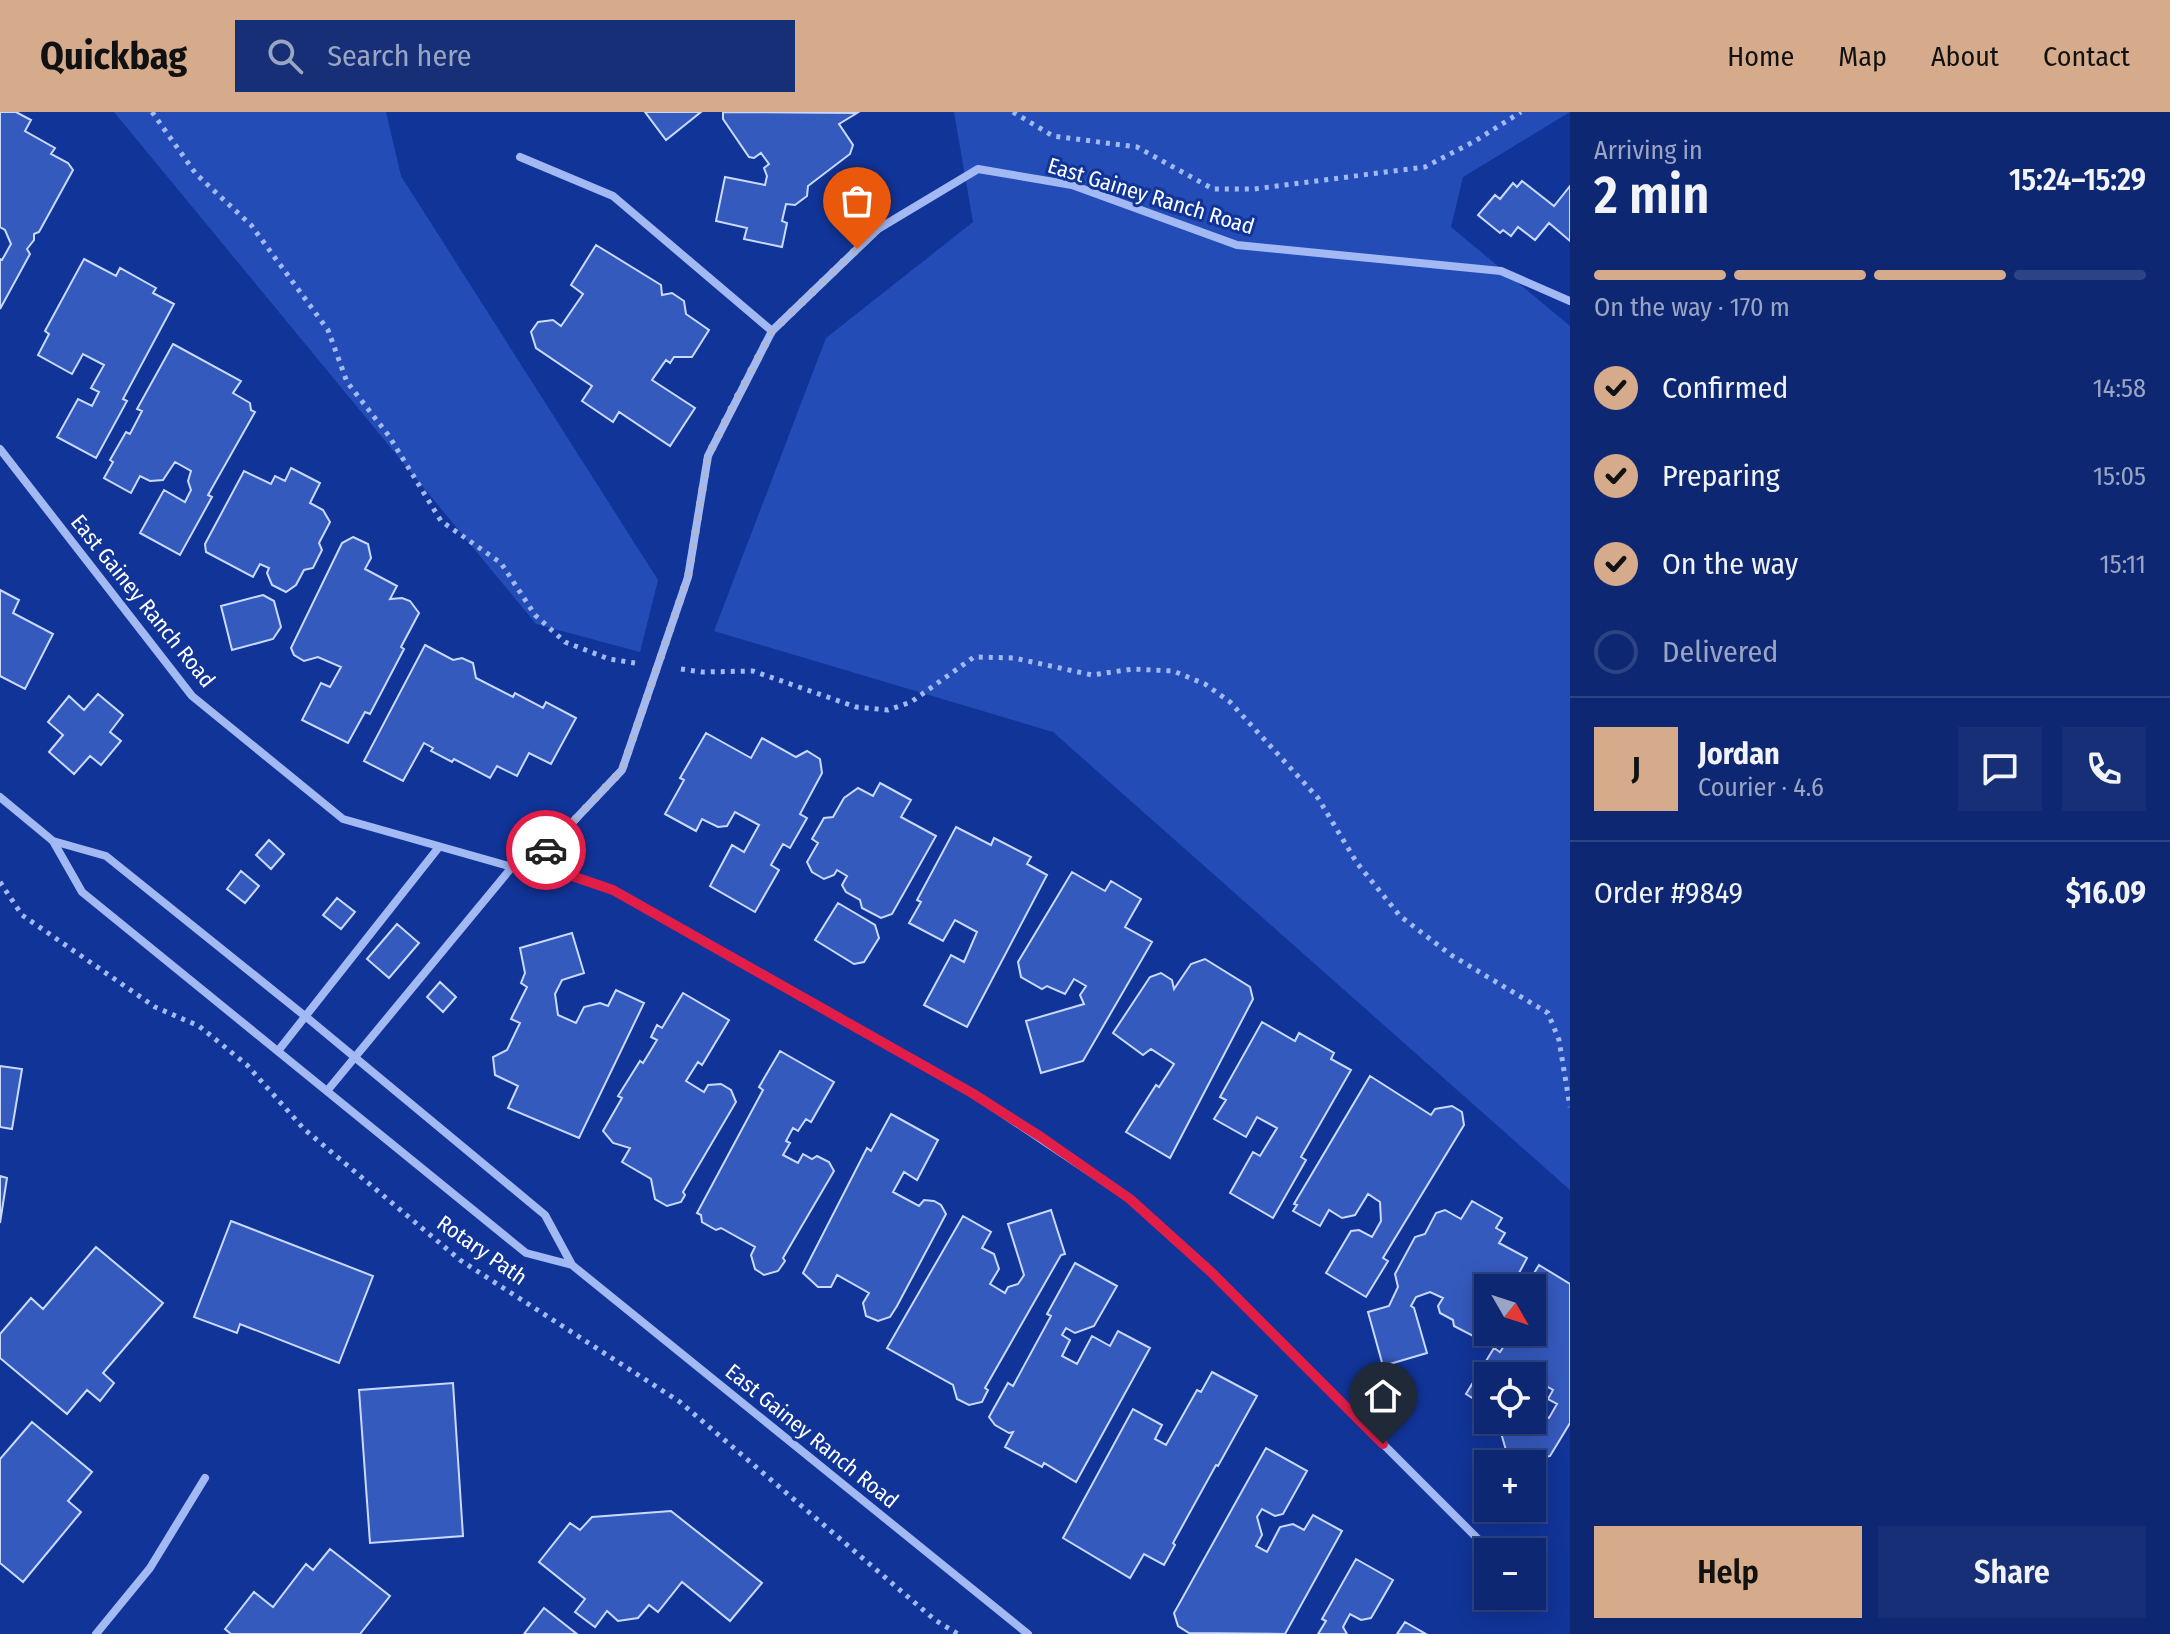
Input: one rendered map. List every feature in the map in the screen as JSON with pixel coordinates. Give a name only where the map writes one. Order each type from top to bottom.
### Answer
[{"type":"street","points":[[520,157],[613,196],[772,331]]},
{"type":"street","name":"East Gainey Ranch Road","points":[[534,863],[622,770],[688,577],[708,456],[772,331],[878,229],[978,169],[1072,185],[1237,245],[1501,271],[1570,301]]},
{"type":"street","name":"East Gainey Ranch Road","points":[[0,449],[192,696],[343,819],[512,867],[534,863],[613,890],[972,1093],[1130,1199],[1211,1272],[1477,1538]]},
{"type":"street","name":"East Gainey Ranch Road","points":[[0,797],[53,841],[82,892],[526,1253],[572,1265]]},
{"type":"street","name":"East Gainey Ranch Road","points":[[53,841],[106,856],[305,1016],[545,1215],[572,1265],[1028,1634]]},
{"type":"street","points":[[278,1051],[439,847]]},
{"type":"street","points":[[327,1091],[512,867]]},
{"type":"street","points":[[96,1634],[150,1568],[205,1478]]},
{"type":"path","points":[[152,112],[196,174],[251,225],[328,330],[347,382],[389,436],[441,521],[501,563],[535,615],[565,642],[609,659],[702,672],[753,671],[856,707],[888,710],[911,702],[974,657],[1014,658],[1092,675],[1133,669],[1173,671],[1205,684],[1230,702],[1318,798],[1357,863],[1400,916],[1451,955],[1548,1013],[1559,1040],[1570,1107]]},
{"type":"path","points":[[1013,112],[1053,136],[1137,147],[1213,189],[1240,189],[1425,167],[1521,112]]},
{"type":"path","name":"Rotary Path","points":[[0,882],[22,915],[155,1007],[199,1026],[247,1065],[304,1129],[460,1260],[680,1402],[935,1620],[958,1634]]},
{"type":"shaded area","points":[[114,112],[386,112],[401,176],[658,580],[640,652],[536,624]]},
{"type":"shaded area","points":[[954,112],[1570,112],[1463,177],[1451,227],[1570,326],[1570,1190],[1053,732],[714,631],[826,338],[973,222]]},
{"type":"building","points":[[0,112],[16,112],[31,120],[25,131],[55,148],[51,154],[68,163],[73,170],[39,232],[34,234],[34,240],[27,249],[30,254],[0,309],[0,259],[11,244],[5,230],[0,227]]},
{"type":"building","points":[[645,112],[701,112],[666,140]]},
{"type":"building","points":[[723,112],[857,113],[839,124],[853,145],[850,154],[808,186],[807,196],[795,205],[786,204],[782,221],[787,223],[782,247],[744,239],[747,228],[716,221],[725,177],[765,185],[767,176],[764,168],[769,164],[761,153],[754,158],[749,157],[723,119]]},
{"type":"building","points":[[1522,181],[1554,206],[1570,186],[1570,241],[1549,223],[1535,240],[1518,227],[1511,236],[1503,230],[1500,233],[1478,215],[1495,195],[1500,199],[1513,183],[1517,187]]},
{"type":"building","points":[[596,245],[661,285],[662,295],[672,293],[684,301],[686,314],[709,330],[692,357],[674,357],[670,363],[666,360],[652,380],[695,408],[670,446],[619,412],[613,422],[582,401],[592,386],[536,348],[531,332],[538,322],[553,320],[561,326],[583,294],[571,285]]},
{"type":"building","points":[[84,259],[116,276],[120,268],[156,288],[153,293],[174,304],[123,399],[127,401],[96,458],[57,437],[78,399],[92,406],[99,392],[91,388],[104,365],[83,354],[72,374],[38,355],[49,334],[45,331]]},
{"type":"building","points":[[173,344],[241,381],[233,393],[250,403],[251,410],[255,412],[208,495],[212,497],[180,555],[140,533],[164,490],[185,502],[191,490],[188,481],[191,471],[175,462],[163,480],[150,481],[140,476],[131,493],[104,478],[113,462],[110,460],[126,432],[130,434],[142,411],[137,409]]},
{"type":"building","points":[[291,468],[320,483],[310,503],[323,510],[330,522],[319,543],[322,550],[313,568],[304,570],[296,585],[286,592],[272,585],[267,573],[269,568],[260,564],[253,577],[206,552],[205,544],[244,471],[271,484],[275,476],[285,481]]},
{"type":"building","points":[[353,537],[368,544],[371,558],[365,569],[397,586],[390,599],[410,601],[419,613],[370,714],[365,712],[348,743],[302,720],[321,683],[330,687],[341,667],[318,657],[304,661],[294,655],[291,648],[342,543]]},
{"type":"building","points":[[0,590],[19,600],[13,613],[53,634],[25,689],[0,676]]},
{"type":"building","points":[[263,595],[274,601],[281,627],[273,639],[232,650],[221,606]]},
{"type":"building","points":[[425,645],[453,660],[462,658],[473,663],[476,678],[513,697],[515,693],[543,708],[546,702],[576,718],[551,764],[529,753],[517,776],[497,766],[490,778],[431,751],[433,748],[424,743],[403,781],[364,761]]},
{"type":"building","points":[[98,694],[123,715],[110,732],[121,741],[101,765],[90,756],[74,774],[49,752],[63,735],[48,722],[69,696],[84,710]]},
{"type":"building","points":[[706,733],[751,758],[762,738],[796,757],[807,751],[820,759],[822,773],[800,814],[807,818],[790,848],[783,844],[771,865],[779,870],[755,912],[710,886],[732,845],[744,852],[759,825],[735,812],[727,826],[718,827],[702,819],[696,831],[665,814],[684,780],[680,778]]},
{"type":"building","points":[[880,783],[911,800],[901,817],[936,836],[892,914],[881,918],[862,908],[860,900],[846,892],[842,885],[847,876],[837,870],[834,875],[824,879],[812,872],[807,862],[818,843],[812,839],[824,818],[833,817],[844,798],[858,788],[873,796]]},
{"type":"building","points":[[956,827],[991,845],[994,838],[1031,857],[1027,864],[1047,875],[967,1027],[924,1005],[951,955],[964,962],[977,932],[955,920],[943,941],[909,923],[921,902],[917,900]]},
{"type":"building","points":[[269,840],[284,854],[271,869],[256,855]]},
{"type":"building","points":[[241,871],[259,886],[245,903],[227,889]]},
{"type":"building","points":[[1072,872],[1105,891],[1111,881],[1141,899],[1125,927],[1152,942],[1083,1061],[1041,1073],[1026,1021],[1084,1004],[1080,995],[1086,986],[1074,979],[1065,994],[1047,986],[1042,989],[1021,977],[1018,962]]},
{"type":"building","points":[[337,898],[355,912],[341,929],[323,915]]},
{"type":"building","points":[[838,903],[875,925],[879,938],[864,962],[854,964],[815,940]]},
{"type":"building","points":[[397,924],[419,943],[389,978],[367,959]]},
{"type":"building","points":[[572,933],[584,973],[562,980],[555,994],[558,1015],[576,1023],[584,1007],[600,1003],[608,1006],[616,990],[644,1003],[579,1138],[508,1108],[518,1086],[495,1075],[493,1057],[507,1050],[520,1023],[511,1019],[527,987],[521,983],[525,973],[520,948]]},
{"type":"building","points":[[1205,959],[1250,987],[1253,999],[1170,1158],[1126,1132],[1156,1085],[1159,1087],[1174,1064],[1151,1049],[1143,1055],[1113,1033],[1150,977],[1161,973],[1172,980],[1174,989],[1191,964]]},
{"type":"building","points":[[440,982],[456,997],[443,1012],[427,997]]},
{"type":"building","points":[[683,993],[729,1020],[702,1065],[698,1062],[686,1081],[704,1092],[708,1085],[721,1084],[731,1090],[736,1102],[683,1192],[685,1195],[681,1202],[667,1206],[655,1199],[651,1179],[622,1162],[630,1148],[613,1143],[603,1131],[622,1098],[618,1096],[657,1040],[651,1037],[657,1025],[662,1028]]},
{"type":"building","points":[[1262,1022],[1295,1041],[1299,1033],[1334,1053],[1331,1059],[1351,1070],[1301,1157],[1306,1160],[1273,1218],[1230,1193],[1253,1152],[1260,1156],[1277,1128],[1257,1117],[1246,1137],[1214,1119],[1226,1100],[1220,1097]]},
{"type":"building","points":[[780,1051],[834,1082],[811,1122],[806,1119],[798,1131],[793,1128],[783,1155],[798,1163],[803,1154],[812,1159],[817,1156],[829,1162],[834,1171],[783,1258],[785,1261],[778,1271],[764,1275],[755,1269],[751,1255],[755,1247],[721,1228],[716,1230],[702,1222],[701,1215],[697,1213],[763,1090],[759,1087]]},
{"type":"building","points":[[0,1066],[22,1069],[12,1129],[0,1127]]},
{"type":"building","points":[[1370,1076],[1431,1115],[1435,1109],[1452,1106],[1462,1112],[1464,1125],[1383,1258],[1388,1261],[1366,1297],[1326,1273],[1351,1231],[1359,1230],[1372,1237],[1381,1221],[1380,1202],[1368,1194],[1355,1215],[1342,1218],[1329,1210],[1320,1226],[1293,1211],[1297,1205],[1294,1204]]},
{"type":"building","points":[[891,1114],[938,1140],[917,1180],[904,1172],[893,1192],[919,1206],[924,1200],[934,1201],[941,1205],[946,1214],[897,1306],[890,1317],[878,1321],[866,1316],[863,1303],[869,1293],[837,1275],[831,1287],[818,1287],[803,1273],[867,1148],[871,1151]]},
{"type":"building","points":[[0,1176],[7,1178],[0,1223]]},
{"type":"building","points":[[1472,1201],[1502,1218],[1496,1228],[1505,1233],[1499,1243],[1527,1258],[1518,1274],[1474,1274],[1474,1336],[1454,1326],[1453,1320],[1440,1313],[1438,1306],[1443,1298],[1430,1292],[1416,1297],[1411,1306],[1427,1353],[1383,1366],[1368,1312],[1389,1306],[1398,1287],[1395,1274],[1415,1237],[1425,1234],[1436,1213],[1445,1210],[1461,1219]]},
{"type":"building","points":[[1051,1210],[1065,1254],[1061,1255],[985,1388],[988,1390],[982,1402],[969,1405],[957,1399],[953,1385],[887,1348],[963,1216],[991,1232],[982,1248],[994,1254],[999,1269],[990,1284],[1005,1293],[1008,1287],[1018,1284],[1024,1275],[1008,1224]]},
{"type":"building","points":[[231,1221],[373,1276],[339,1363],[240,1324],[237,1333],[194,1317]]},
{"type":"building","points":[[96,1247],[163,1303],[103,1373],[114,1383],[100,1401],[87,1390],[67,1414],[0,1358],[0,1334],[31,1298],[43,1309]]},
{"type":"building","points":[[1075,1263],[1117,1286],[1094,1326],[1075,1333],[1066,1328],[1062,1335],[1070,1340],[1062,1356],[1077,1364],[1092,1336],[1110,1346],[1118,1331],[1150,1348],[1076,1482],[1044,1463],[1042,1467],[1005,1447],[1013,1432],[995,1425],[989,1417],[1008,1383],[1013,1386],[1051,1316],[1047,1314]]},
{"type":"building","points":[[1539,1265],[1570,1284],[1570,1423],[1550,1456],[1546,1457],[1546,1450],[1506,1450],[1501,1434],[1546,1434],[1546,1416],[1549,1418],[1557,1404],[1548,1399],[1553,1390],[1546,1386],[1546,1362],[1485,1362],[1494,1348],[1500,1352],[1504,1346],[1546,1346],[1546,1274],[1534,1274]]},
{"type":"building","points":[[1212,1372],[1257,1396],[1173,1543],[1175,1545],[1164,1565],[1144,1554],[1130,1578],[1063,1538],[1133,1409],[1162,1425],[1155,1439],[1166,1445],[1197,1390],[1201,1392]]},
{"type":"building","points":[[1474,1381],[1474,1399],[1466,1394]]},
{"type":"building","points":[[453,1383],[463,1536],[370,1543],[359,1390]]},
{"type":"building","points":[[32,1422],[92,1472],[68,1501],[81,1512],[23,1582],[0,1563],[0,1459]]},
{"type":"building","points":[[1266,1448],[1307,1471],[1283,1514],[1275,1516],[1262,1509],[1257,1517],[1262,1535],[1256,1546],[1267,1552],[1280,1527],[1293,1524],[1304,1530],[1313,1515],[1342,1531],[1285,1634],[1189,1633],[1178,1626],[1174,1613]]},
{"type":"building","points":[[671,1511],[762,1583],[730,1621],[682,1582],[658,1612],[649,1605],[638,1618],[618,1621],[607,1611],[595,1627],[575,1612],[585,1599],[539,1562],[570,1523],[580,1530],[592,1517]]},
{"type":"building","points":[[330,1549],[390,1596],[360,1634],[231,1634],[225,1629],[254,1592],[273,1607],[306,1564],[313,1570]]},
{"type":"building","points":[[1356,1559],[1393,1580],[1371,1618],[1361,1620],[1350,1614],[1343,1627],[1347,1634],[1318,1634],[1326,1621],[1322,1619]]},
{"type":"building","points":[[544,1608],[577,1634],[524,1634]]},
{"type":"building","points":[[1405,1622],[1426,1634],[1397,1634]]},
{"type":"way so far","points":[[546,850],[622,770],[688,577],[708,456],[733,406],[772,331],[857,249]]},
{"type":"route","points":[[546,850],[534,863],[613,890],[972,1093],[1130,1199],[1211,1272],[1383,1444]]}]
